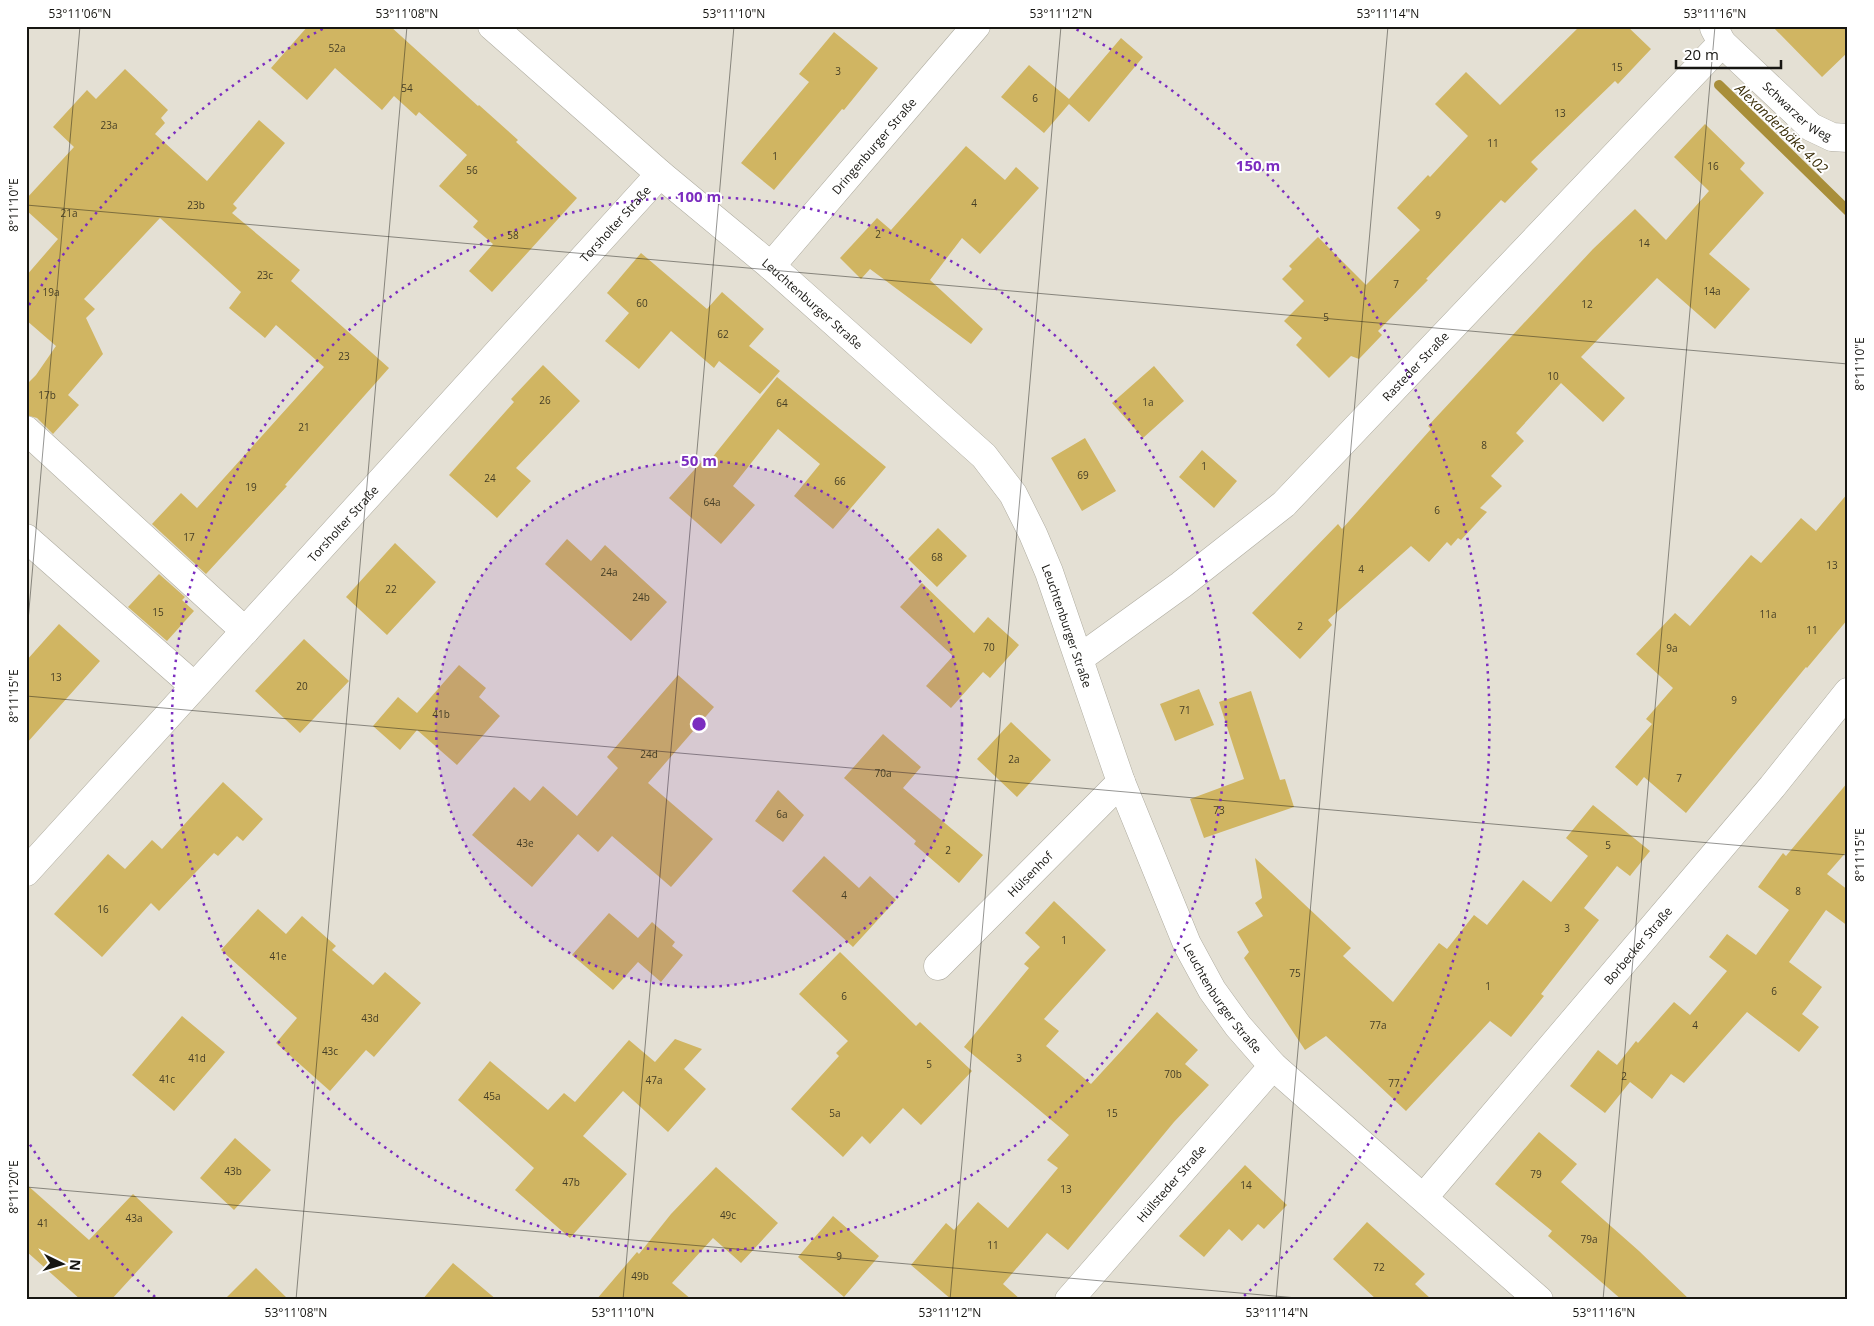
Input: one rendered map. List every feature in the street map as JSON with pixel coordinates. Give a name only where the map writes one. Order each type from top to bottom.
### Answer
[{"type":"street","name":"Leuchtenburger Straße","points":[[492,26],[660,174],[771,266],[984,456],[1013,494],[1033,534],[1080,658],[1121,782],[1187,944],[1218,997],[1238,1026],[1273,1066],[1539,1300]]},
{"type":"street","name":"Dringenburger Straße","points":[[771,266],[976,26]]},
{"type":"street","name":"Schwarzer Weg","points":[[1718,34],[1811,127],[1832,136],[1848,138]]},
{"type":"street","name":"Rasteder Straße","points":[[1080,658],[1181,585],[1284,504],[1718,34]]},
{"type":"street","name":"Torsholter Straße","points":[[26,872],[660,174]]},
{"type":"street","points":[[26,430],[244,631]]},
{"type":"street","points":[[26,538],[194,686]]},
{"type":"street","name":"Borbecker Straße","points":[[1424,1197],[1772,787],[1848,692]]},
{"type":"street","name":"Hülsenhof","points":[[938,966],[1121,782]]},
{"type":"street","name":"Hüllsteder Straße","points":[[1069,1300],[1273,1066]]},
{"type":"building","points":[[308,26],[390,26],[518,140],[516,142],[577,198],[492,292],[469,271],[493,244],[473,227],[478,221],[439,186],[467,155],[419,112],[416,116],[394,96],[382,110],[335,68],[307,100],[271,68]]},
{"type":"building","points":[[1580,26],[1627,26],[1651,49],[1618,84],[1615,81],[1531,162],[1538,169],[1505,203],[1501,200],[1426,279],[1428,280],[1378,331],[1382,335],[1359,359],[1351,356],[1329,378],[1296,345],[1302,338],[1284,321],[1304,301],[1282,279],[1292,269],[1289,266],[1318,237],[1366,285],[1420,230],[1397,208],[1428,175],[1430,177],[1468,136],[1435,104],[1466,72],[1500,105]]},
{"type":"building","points":[[1772,26],[1848,26],[1848,52],[1822,77]]},
{"type":"building","points":[[834,32],[878,68],[774,190],[741,163],[809,82],[799,74]]},
{"type":"building","points":[[1121,38],[1143,57],[1089,122],[1069,104],[1044,133],[1001,97],[1029,65],[1069,99]]},
{"type":"building","points":[[125,69],[168,110],[161,118],[165,123],[155,134],[207,181],[259,120],[285,143],[233,204],[237,208],[232,213],[300,270],[291,281],[389,368],[285,485],[287,486],[206,574],[152,524],[181,493],[197,508],[324,367],[276,325],[265,338],[229,308],[241,292],[160,218],[84,299],[95,309],[86,318],[103,354],[68,395],[79,405],[53,434],[37,418],[26,415],[26,385],[36,375],[56,346],[26,320],[26,276],[58,239],[26,210],[26,199],[74,147],[53,127],[87,90],[96,99]]},
{"type":"building","points":[[1705,124],[1745,163],[1740,169],[1764,193],[1709,254],[1750,289],[1715,329],[1657,278],[1581,357],[1625,398],[1603,422],[1561,383],[1516,433],[1524,441],[1491,476],[1502,486],[1480,508],[1487,512],[1461,540],[1458,538],[1451,546],[1447,542],[1429,562],[1411,546],[1328,620],[1332,625],[1300,659],[1252,613],[1338,524],[1342,529],[1431,429],[1428,426],[1593,249],[1635,209],[1666,240],[1709,191],[1674,157]]},
{"type":"building","points":[[966,146],[1005,180],[1016,167],[1039,188],[980,254],[962,238],[930,280],[983,329],[971,344],[870,269],[861,279],[840,258],[877,218],[891,230]]},
{"type":"building","points":[[641,253],[707,309],[722,292],[764,329],[749,346],[780,371],[760,394],[719,361],[714,368],[671,331],[639,369],[605,341],[629,313],[607,293]]},
{"type":"building","points":[[543,365],[580,401],[516,468],[531,481],[497,518],[449,475],[514,402],[511,399]]},
{"type":"building","points":[[1154,366],[1184,401],[1143,438],[1112,403]]},
{"type":"building","points":[[777,377],[886,467],[833,529],[794,496],[820,464],[778,429],[733,486],[755,505],[721,544],[669,498],[703,460],[707,464]]},
{"type":"building","points":[[1085,438],[1116,491],[1082,511],[1051,458]]},
{"type":"building","points":[[1202,450],[1237,481],[1214,508],[1179,477]]},
{"type":"building","points":[[1848,493],[1848,619],[1686,813],[1644,777],[1637,786],[1615,767],[1652,724],[1646,719],[1673,688],[1636,654],[1675,613],[1690,626],[1751,555],[1761,563],[1801,518],[1816,531]]},
{"type":"building","points":[[938,528],[967,556],[937,587],[908,559]]},
{"type":"building","points":[[567,539],[591,561],[605,545],[667,602],[631,641],[545,564]]},
{"type":"building","points":[[395,543],[436,582],[387,635],[346,597]]},
{"type":"building","points":[[159,574],[185,597],[182,600],[194,611],[167,641],[128,607]]},
{"type":"building","points":[[922,583],[974,633],[988,617],[1019,645],[990,678],[983,672],[951,708],[926,686],[953,656],[900,607]]},
{"type":"building","points":[[59,624],[100,661],[26,744],[26,661]]},
{"type":"building","points":[[304,639],[349,681],[300,733],[255,691]]},
{"type":"building","points":[[459,665],[486,688],[479,697],[500,716],[457,765],[417,730],[400,750],[373,726],[398,697],[417,713]]},
{"type":"building","points":[[678,675],[714,707],[648,783],[713,839],[671,887],[612,836],[598,852],[578,834],[532,887],[472,835],[514,787],[530,801],[543,786],[577,816],[618,768],[607,757]]},
{"type":"building","points":[[1199,689],[1214,725],[1175,741],[1160,704]]},
{"type":"building","points":[[1251,691],[1280,780],[1285,779],[1294,807],[1204,838],[1190,799],[1244,779],[1219,702]]},
{"type":"building","points":[[1011,722],[1051,760],[1017,797],[977,759]]},
{"type":"building","points":[[883,734],[921,767],[903,788],[983,855],[959,883],[914,844],[916,841],[844,778]]},
{"type":"building","points":[[223,782],[263,819],[243,841],[237,836],[218,856],[214,853],[159,911],[151,903],[102,957],[54,914],[108,854],[125,869],[152,840],[162,849]]},
{"type":"building","points":[[1848,782],[1848,850],[1827,874],[1848,890],[1848,926],[1826,910],[1789,962],[1822,987],[1802,1014],[1819,1027],[1799,1052],[1747,1012],[1684,1083],[1671,1074],[1652,1099],[1630,1082],[1605,1113],[1570,1086],[1598,1050],[1617,1065],[1636,1041],[1638,1043],[1674,1002],[1690,1015],[1727,971],[1709,957],[1727,934],[1756,955],[1789,910],[1758,887],[1783,853],[1786,856]]},
{"type":"building","points":[[778,790],[804,815],[783,842],[755,821]]},
{"type":"building","points":[[1593,805],[1650,851],[1630,876],[1617,866],[1584,908],[1599,920],[1541,994],[1544,996],[1511,1037],[1490,1021],[1406,1111],[1326,1036],[1305,1050],[1244,958],[1249,952],[1237,932],[1263,916],[1255,903],[1262,898],[1255,858],[1351,948],[1343,956],[1393,1002],[1439,943],[1447,949],[1474,915],[1487,925],[1523,880],[1551,902],[1588,856],[1566,838]]},
{"type":"building","points":[[824,856],[859,888],[870,876],[896,900],[853,947],[792,891]]},
{"type":"building","points":[[1054,901],[1106,950],[1044,1019],[1059,1031],[1046,1046],[1091,1084],[1157,1012],[1198,1050],[1185,1064],[1209,1085],[1174,1122],[1068,1250],[1047,1233],[1003,1284],[1021,1300],[952,1300],[911,1265],[946,1223],[954,1230],[978,1202],[1008,1228],[1058,1168],[1047,1160],[1069,1135],[964,1047],[1029,968],[1024,964],[1040,947],[1025,933]]},
{"type":"building","points":[[258,909],[286,934],[302,916],[336,946],[332,950],[373,985],[385,972],[421,1003],[374,1057],[366,1050],[330,1091],[276,1043],[297,1018],[221,950]]},
{"type":"building","points":[[609,913],[638,938],[652,922],[675,942],[672,946],[683,955],[661,982],[638,962],[613,990],[572,955]]},
{"type":"building","points":[[840,952],[916,1026],[920,1022],[972,1071],[921,1125],[903,1108],[870,1144],[862,1136],[843,1157],[791,1109],[839,1056],[836,1053],[848,1041],[799,994]]},
{"type":"building","points":[[182,1016],[225,1052],[174,1111],[132,1075]]},
{"type":"building","points":[[675,1039],[702,1049],[684,1069],[706,1089],[668,1132],[623,1091],[583,1136],[627,1174],[570,1238],[515,1190],[534,1168],[458,1100],[490,1061],[548,1110],[564,1093],[575,1102],[629,1040],[655,1062]]},
{"type":"building","points":[[1539,1132],[1577,1164],[1561,1182],[1639,1251],[1690,1300],[1622,1300],[1548,1236],[1552,1231],[1495,1184]]},
{"type":"building","points":[[235,1138],[271,1170],[234,1210],[200,1178]]},
{"type":"building","points":[[1245,1165],[1287,1205],[1264,1229],[1258,1224],[1242,1241],[1229,1229],[1204,1257],[1179,1236]]},
{"type":"building","points":[[716,1167],[778,1223],[741,1263],[713,1238],[672,1283],[692,1300],[596,1300],[637,1252],[639,1254],[671,1214]]},
{"type":"building","points":[[26,1184],[89,1240],[133,1194],[173,1232],[111,1300],[81,1300],[26,1251]]},
{"type":"building","points":[[833,1216],[879,1256],[844,1297],[798,1257]]},
{"type":"building","points":[[1367,1222],[1425,1274],[1415,1284],[1432,1300],[1377,1300],[1333,1259]]},
{"type":"building","points":[[453,1263],[497,1300],[422,1300]]},
{"type":"building","points":[[256,1268],[289,1300],[224,1300]]},
{"type":"waterway","name":"Alexanderbäke 4.02","points":[[1719,85],[1848,211]]}]
